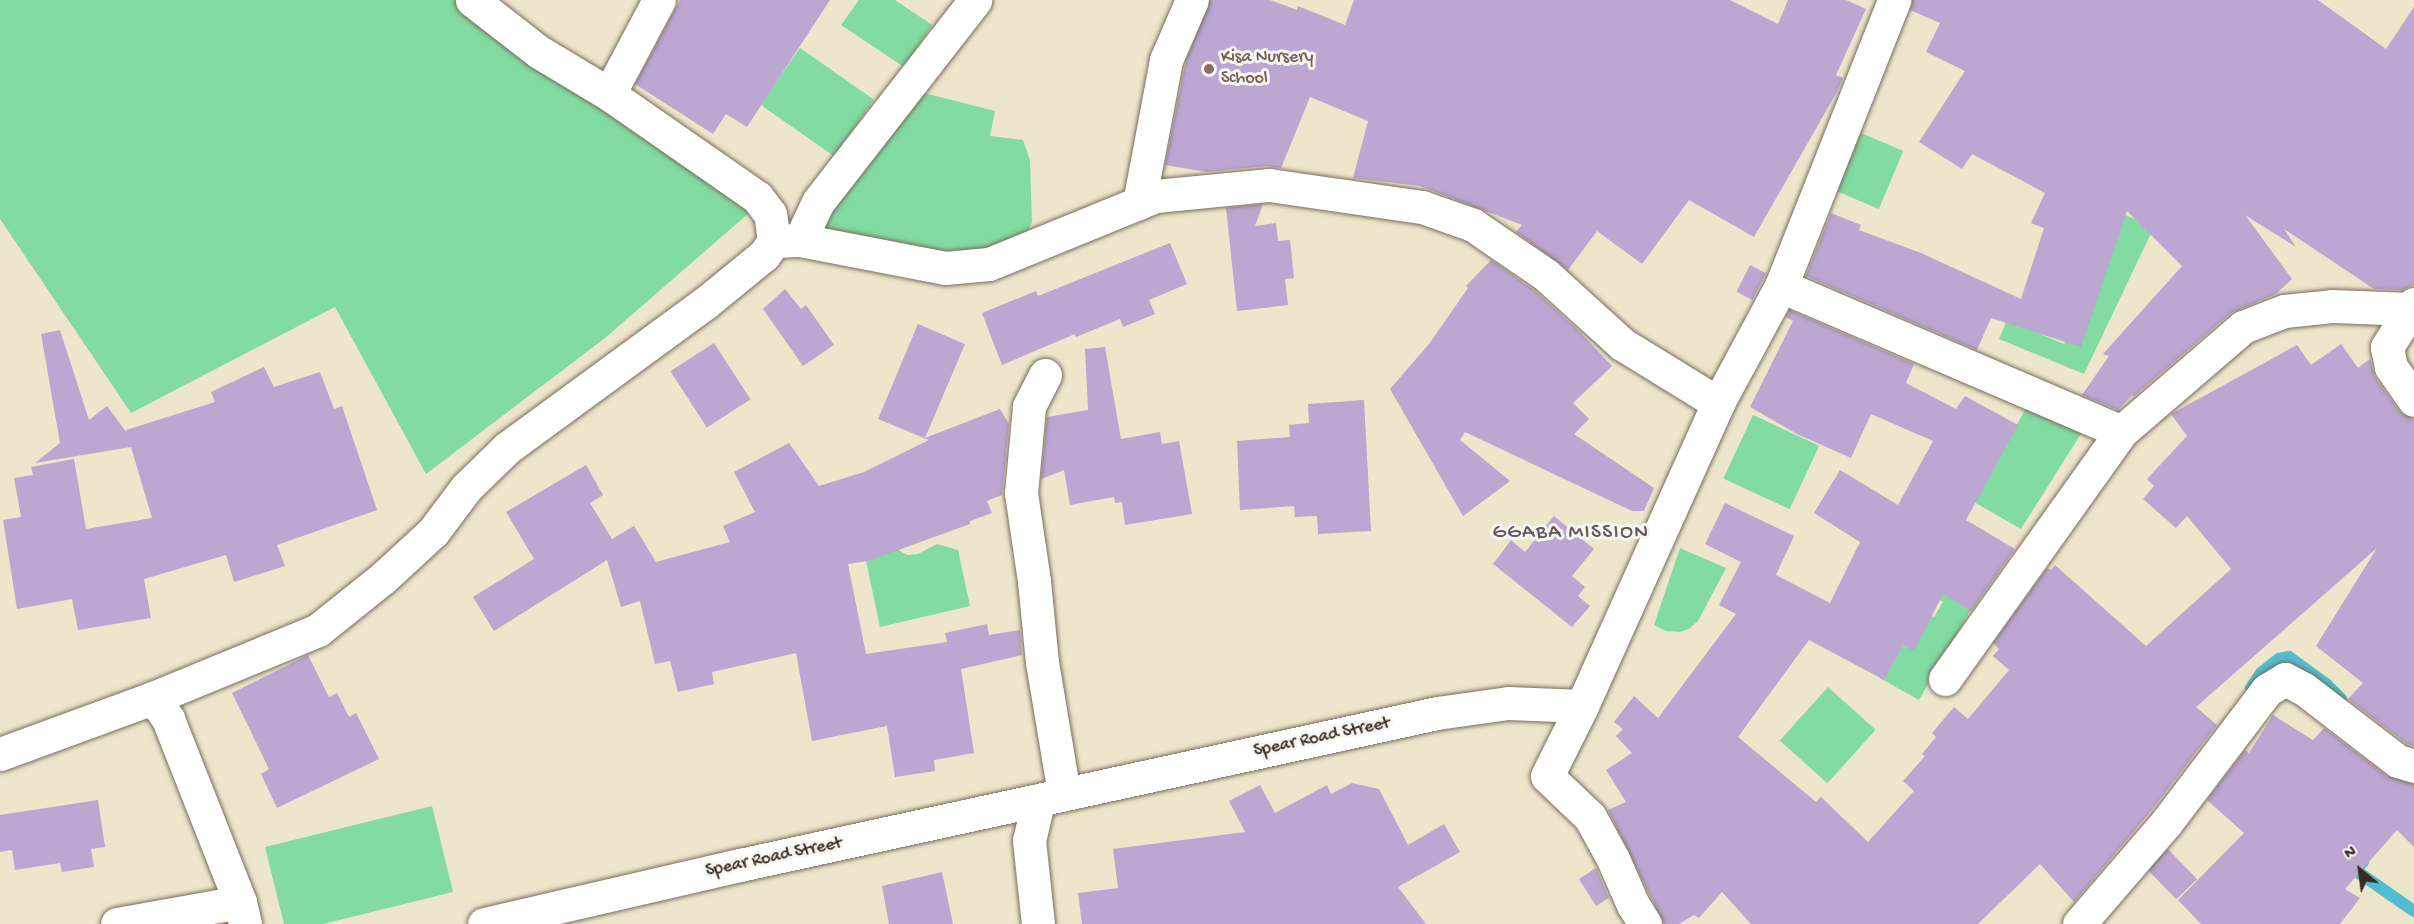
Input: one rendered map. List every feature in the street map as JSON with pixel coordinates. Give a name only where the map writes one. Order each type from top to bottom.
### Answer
[{"type":"street","points":[[472,0],[539,52],[609,94],[757,197],[787,240],[945,268],[989,264],[1156,196],[1269,186],[1422,207],[1473,225],[1546,275],[1622,344],[1718,403]]},
{"type":"street","points":[[609,94],[659,0]]},
{"type":"street","points":[[0,754],[153,698],[318,630],[328,623],[383,578],[433,532],[466,488],[507,448],[704,304],[764,255],[787,240],[975,0]]},
{"type":"street","points":[[1139,203],[1166,60],[1192,0]]},
{"type":"street","points":[[1645,924],[1633,905],[1613,859],[1590,817],[1547,776],[1582,706],[1718,403],[1781,286],[1894,0]]},
{"type":"street","points":[[1781,286],[2121,432]]},
{"type":"street","points":[[1945,679],[2121,432],[2243,327],[2284,311],[2332,306],[2412,307]]},
{"type":"street","points":[[2412,307],[2387,347],[2391,367],[2414,400]]},
{"type":"street","points":[[1038,924],[1029,840],[1051,798],[1035,581],[1022,493],[1029,406],[1045,375]]},
{"type":"street","points":[[2079,924],[2166,823],[2267,690],[2285,679],[2304,689],[2398,761],[2414,766]]},
{"type":"street","points":[[117,924],[242,913],[168,719],[153,698]]},
{"type":"street","name":"Spear Road Street","points":[[484,924],[740,865],[1437,713],[1508,703],[1582,706]]},
{"type":"green space","points":[[0,0],[460,0],[749,213],[605,338],[426,474],[335,307],[131,413],[0,219]]},
{"type":"green space","points":[[859,0],[895,0],[932,25],[904,67],[841,25]]},
{"type":"green space","points":[[800,48],[874,100],[834,156],[760,105]]},
{"type":"green space","points":[[924,93],[995,111],[990,136],[1023,140],[1030,160],[1032,222],[1024,238],[987,251],[946,256],[834,233],[816,222]]},
{"type":"green space","points":[[1861,133],[1903,151],[1879,209],[1836,191]]},
{"type":"green space","points":[[2074,194],[2154,227],[2084,374],[1999,339],[2007,320],[2064,344],[2080,308]]},
{"type":"green space","points":[[2031,399],[2087,424],[2021,529],[1974,502]]},
{"type":"green space","points":[[1753,415],[1819,446],[1790,509],[1723,478]]},
{"type":"green space","points":[[937,544],[958,550],[970,606],[880,627],[863,547],[890,545],[907,555],[918,554]]},
{"type":"green space","points":[[1680,548],[1726,568],[1698,621],[1689,629],[1680,632],[1666,631],[1654,625]]},
{"type":"green space","points":[[1934,578],[1975,602],[1919,700],[1878,677],[1904,633],[1928,614],[1934,617],[1943,602],[1926,591]]},
{"type":"green space","points":[[1828,687],[1876,730],[1827,783],[1780,741]]},
{"type":"green space","points":[[432,806],[453,892],[323,924],[284,924],[265,847]]},
{"type":"building","points":[[680,0],[830,0],[747,127],[726,114],[713,134],[635,84]]},
{"type":"building","points":[[1210,0],[1270,0],[1297,10],[1298,6],[1345,25],[1354,0],[1730,0],[1778,24],[1788,0],[1846,0],[1866,9],[1836,75],[1843,78],[1838,90],[1754,237],[1689,200],[1642,264],[1597,231],[1568,270],[1516,232],[1522,225],[1420,186],[1353,178],[1368,121],[1310,97],[1281,168],[1267,166],[1207,172],[1165,165],[1186,60]]},
{"type":"building","points":[[1912,0],[2318,0],[2386,49],[2414,7],[2414,285],[2402,290],[2374,289],[2284,229],[2296,247],[2245,215],[2292,279],[2276,294],[2231,313],[2133,397],[2132,395],[2118,410],[2082,395],[2109,356],[2103,354],[2182,266],[2127,211],[2081,347],[1991,318],[1977,350],[1806,276],[1831,213],[1861,225],[1859,230],[1921,253],[2021,299],[2044,228],[2031,223],[2045,193],[1972,154],[1962,169],[1919,142],[1965,71],[1926,52],[1940,23],[1910,10]]},
{"type":"building","points":[[1263,204],[1255,226],[1276,223],[1278,241],[1290,240],[1294,278],[1285,279],[1288,305],[1237,311],[1226,208]]},
{"type":"building","points":[[1170,243],[1187,284],[1149,300],[1155,314],[1123,327],[1120,319],[1076,337],[1075,334],[1002,365],[982,313],[1036,291],[1038,296]]},
{"type":"building","points":[[1491,260],[1534,290],[1577,329],[1612,366],[1573,403],[1589,419],[1574,434],[1654,488],[1644,511],[1632,511],[1465,432],[1460,440],[1510,481],[1463,516],[1390,389],[1429,344],[1468,288],[1466,286]]},
{"type":"building","points":[[1750,265],[1766,273],[1752,300],[1736,292]]},
{"type":"building","points":[[785,289],[801,309],[806,305],[834,345],[803,366],[763,309]]},
{"type":"building","points":[[1789,310],[1914,364],[1906,383],[1956,409],[1965,396],[2018,425],[1966,520],[2015,549],[1971,611],[1943,594],[1914,651],[1903,645],[1884,680],[1809,640],[1738,737],[1816,802],[1821,797],[1868,842],[1914,791],[1903,781],[1925,756],[1922,754],[1936,737],[1932,733],[1954,707],[1968,719],[2009,670],[1993,656],[1999,649],[1993,643],[2047,568],[2051,570],[2055,565],[2146,646],[2231,569],[2187,516],[2176,528],[2143,499],[2154,486],[2147,479],[2187,436],[2171,414],[2297,345],[2311,365],[2341,344],[2358,368],[2370,359],[2375,377],[2399,411],[2414,420],[2414,746],[2407,744],[2348,699],[2363,683],[2316,646],[2377,548],[2196,707],[2217,725],[2151,811],[2074,902],[2040,864],[1978,924],[1751,924],[1722,892],[1699,918],[1694,915],[1679,924],[1664,924],[1608,810],[1626,802],[1606,770],[1632,753],[1616,736],[1623,729],[1614,722],[1634,696],[1658,718],[1736,614],[1719,605],[1741,562],[1705,544],[1725,503],[1794,536],[1776,575],[1830,603],[1860,542],[1814,513],[1840,470],[1898,505],[1933,441],[1871,414],[1851,458],[1797,434],[1750,407],[1793,321],[1786,317]]},
{"type":"building","points":[[918,324],[965,344],[925,438],[1000,409],[1009,424],[1002,495],[987,501],[992,513],[970,521],[970,524],[868,561],[848,564],[866,654],[947,642],[945,633],[987,624],[989,635],[1020,630],[1022,655],[961,669],[974,753],[934,760],[935,771],[895,777],[887,726],[812,741],[796,653],[712,672],[714,684],[678,692],[670,661],[655,664],[640,601],[621,607],[607,560],[494,631],[473,597],[534,559],[506,512],[586,465],[603,495],[590,503],[612,539],[634,526],[656,562],[730,542],[723,526],[755,512],[734,472],[789,443],[819,486],[864,472],[929,440],[878,419]]},
{"type":"building","points":[[60,330],[89,420],[107,406],[127,433],[126,430],[215,402],[211,392],[264,367],[274,387],[320,372],[334,409],[342,406],[377,510],[277,545],[285,566],[234,582],[226,555],[144,579],[151,618],[78,630],[72,599],[17,609],[3,520],[21,517],[14,478],[33,475],[31,467],[74,459],[86,529],[152,518],[131,447],[35,463],[60,443],[41,334]]},
{"type":"building","points":[[714,343],[750,399],[707,428],[670,371]]},
{"type":"building","points":[[1105,347],[1121,439],[1160,432],[1162,444],[1179,441],[1192,514],[1125,525],[1122,502],[1115,503],[1114,497],[1070,505],[1064,470],[1041,479],[1047,417],[1088,410],[1085,349]]},
{"type":"building","points":[[1364,400],[1371,531],[1318,534],[1317,516],[1295,517],[1294,506],[1240,510],[1237,441],[1290,437],[1289,425],[1309,423],[1308,404]]},
{"type":"building","points":[[1554,516],[1594,549],[1572,576],[1585,587],[1578,596],[1590,606],[1572,627],[1493,564],[1511,540],[1525,552]]},
{"type":"building","points":[[308,655],[329,697],[337,693],[349,717],[356,713],[379,759],[277,808],[261,774],[269,769],[232,693]]},
{"type":"building","points":[[2273,715],[2313,740],[2324,728],[2387,776],[2414,784],[2414,847],[2397,830],[2345,889],[2360,898],[2340,924],[2201,924],[2178,900],[2244,833],[2207,800],[2245,750],[2249,753]]},
{"type":"building","points":[[1352,783],[1379,789],[1408,845],[1444,824],[1460,852],[1398,887],[1426,924],[1082,924],[1078,893],[1118,888],[1113,849],[1245,832],[1229,801],[1260,785],[1275,813],[1327,785],[1331,794]]},
{"type":"building","points":[[98,800],[105,847],[91,849],[94,867],[62,872],[60,863],[15,870],[12,850],[0,852],[0,815]]},
{"type":"building","points":[[2168,849],[2197,879],[2176,899],[2147,869]]},
{"type":"building","points":[[1596,868],[1609,898],[1596,906],[1579,879]]},
{"type":"building","points":[[942,872],[953,924],[889,924],[882,886]]},
{"type":"waterway","points":[[2251,688],[2261,673],[2279,659],[2289,657],[2326,684],[2341,699]]},
{"type":"waterway","points":[[2363,862],[2355,870],[2414,911]]},
{"type":"place","name":"Kisa Nursery School","points":[[1209,69]]},
{"type":"district","name":"GGABA MISSION","points":[[1571,534]]}]
